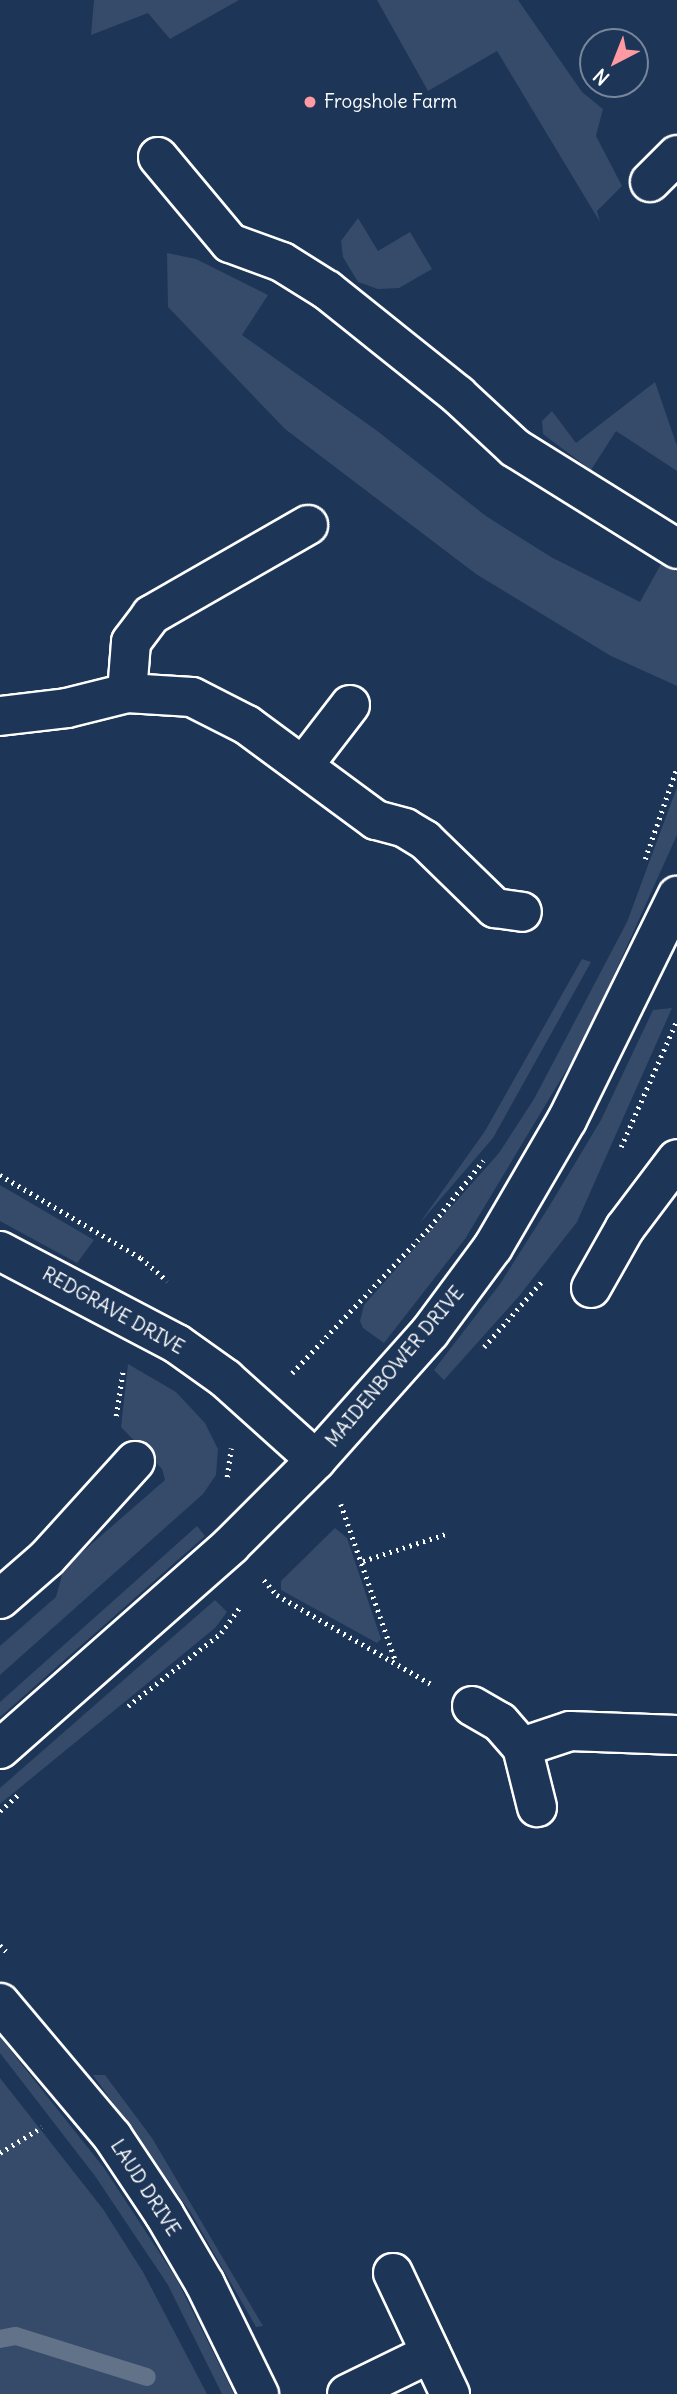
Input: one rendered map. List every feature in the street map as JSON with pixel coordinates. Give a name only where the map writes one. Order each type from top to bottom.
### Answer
[{"type":"street","points":[[650,182],[677,155]]},
{"type":"street","points":[[158,157],[230,243],[282,262],[327,290],[515,448],[677,549]]},
{"type":"street","points":[[127,693],[129,649],[138,628],[151,615],[308,525]]},
{"type":"street","points":[[0,716],[67,708],[127,693],[166,692],[217,707],[376,820],[405,828],[425,840],[495,908],[522,912]]},
{"type":"street","points":[[303,766],[350,705]]},
{"type":"street","name":"MAIDENBOWER DRIVE","points":[[0,1749],[230,1545],[316,1460],[430,1332],[493,1247],[567,1120],[668,941],[677,896]]},
{"type":"street","points":[[591,1288],[625,1228],[677,1159]]},
{"type":"street","name":"REDGRAVE DRIVE","points":[[0,1251],[125,1313],[177,1344],[263,1411],[316,1460]]},
{"type":"street","points":[[0,1599],[47,1558],[135,1461]]},
{"type":"street","points":[[472,1706],[500,1722],[522,1747],[537,1807]]},
{"type":"street","points":[[522,1747],[570,1731],[677,1735]]},
{"type":"street","name":"LAUD DRIVE","points":[[0,2003],[112,2136],[157,2203],[205,2284],[259,2394]]},
{"type":"street","points":[[393,2273],[450,2394]]},
{"type":"street","points":[[347,2394],[431,2353]]},
{"type":"path","points":[[643,864],[677,767]]},
{"type":"path","points":[[222,1486],[229,1451],[263,1411],[282,1383],[430,1227],[487,1156]]},
{"type":"path","points":[[125,1313],[123,1383],[113,1429],[118,1443],[135,1461]]},
{"type":"path","points":[[230,1545],[277,1595],[396,1660],[341,1504]]},
{"type":"path","points":[[363,1561],[449,1533]]},
{"type":"path","points":[[0,2153],[49,2123]]},
{"type":"shaded area","points":[[94,0],[239,0],[170,39],[148,13],[91,35]]},
{"type":"shaded area","points":[[377,0],[518,0],[579,88],[579,98],[589,98],[603,109],[596,136],[622,186],[597,211],[600,222],[497,51],[428,91]]},
{"type":"shaded area","points":[[358,218],[378,251],[410,232],[432,269],[399,288],[378,289],[358,282],[343,257],[341,241]]},
{"type":"shaded area","points":[[167,253],[196,259],[268,295],[242,335],[376,430],[486,516],[551,557],[640,602],[661,564],[677,572],[677,686],[611,656],[476,574],[285,429],[168,307]]},
{"type":"shaded area","points":[[655,382],[677,446],[677,471],[616,431],[591,470],[543,434],[542,421],[552,411],[576,443]]},
{"type":"shaded area","points":[[677,787],[677,835],[585,1039],[465,1239],[384,1343],[363,1328],[360,1321],[364,1305],[499,1153],[534,1099],[627,922]]},
{"type":"shaded area","points":[[582,959],[591,962],[493,1138],[419,1224],[485,1131]]},
{"type":"shaded area","points":[[672,1008],[577,1222],[520,1295],[444,1380],[434,1370],[500,1284],[550,1205],[601,1120],[653,1010]]},
{"type":"shaded area","points":[[0,1185],[94,1240],[77,1263],[0,1221]]},
{"type":"shaded area","points":[[128,1364],[176,1392],[205,1423],[218,1449],[216,1475],[203,1494],[0,1675],[0,1646],[56,1597],[64,1568],[165,1480],[162,1469],[121,1427]]},
{"type":"shaded area","points":[[197,1526],[205,1536],[0,1717],[0,1702]]},
{"type":"shaded area","points":[[335,1528],[347,1538],[381,1639],[377,1643],[281,1590],[281,1581]]},
{"type":"shaded area","points":[[215,1600],[227,1612],[215,1628],[0,1804],[0,1788]]},
{"type":"shaded area","points":[[0,2037],[104,2168],[176,2278],[234,2394],[222,2394],[168,2285],[95,2176],[0,2053]]},
{"type":"shaded area","points":[[93,2075],[105,2075],[152,2138],[263,2326],[256,2327],[191,2213]]},
{"type":"shaded area","points":[[0,2078],[103,2209],[143,2272],[207,2394],[0,2394]]},
{"type":"waterway","points":[[0,2339],[16,2336],[147,2377]]},
{"type":"place","name":"Frogshole Farm","points":[[310,102]]}]
